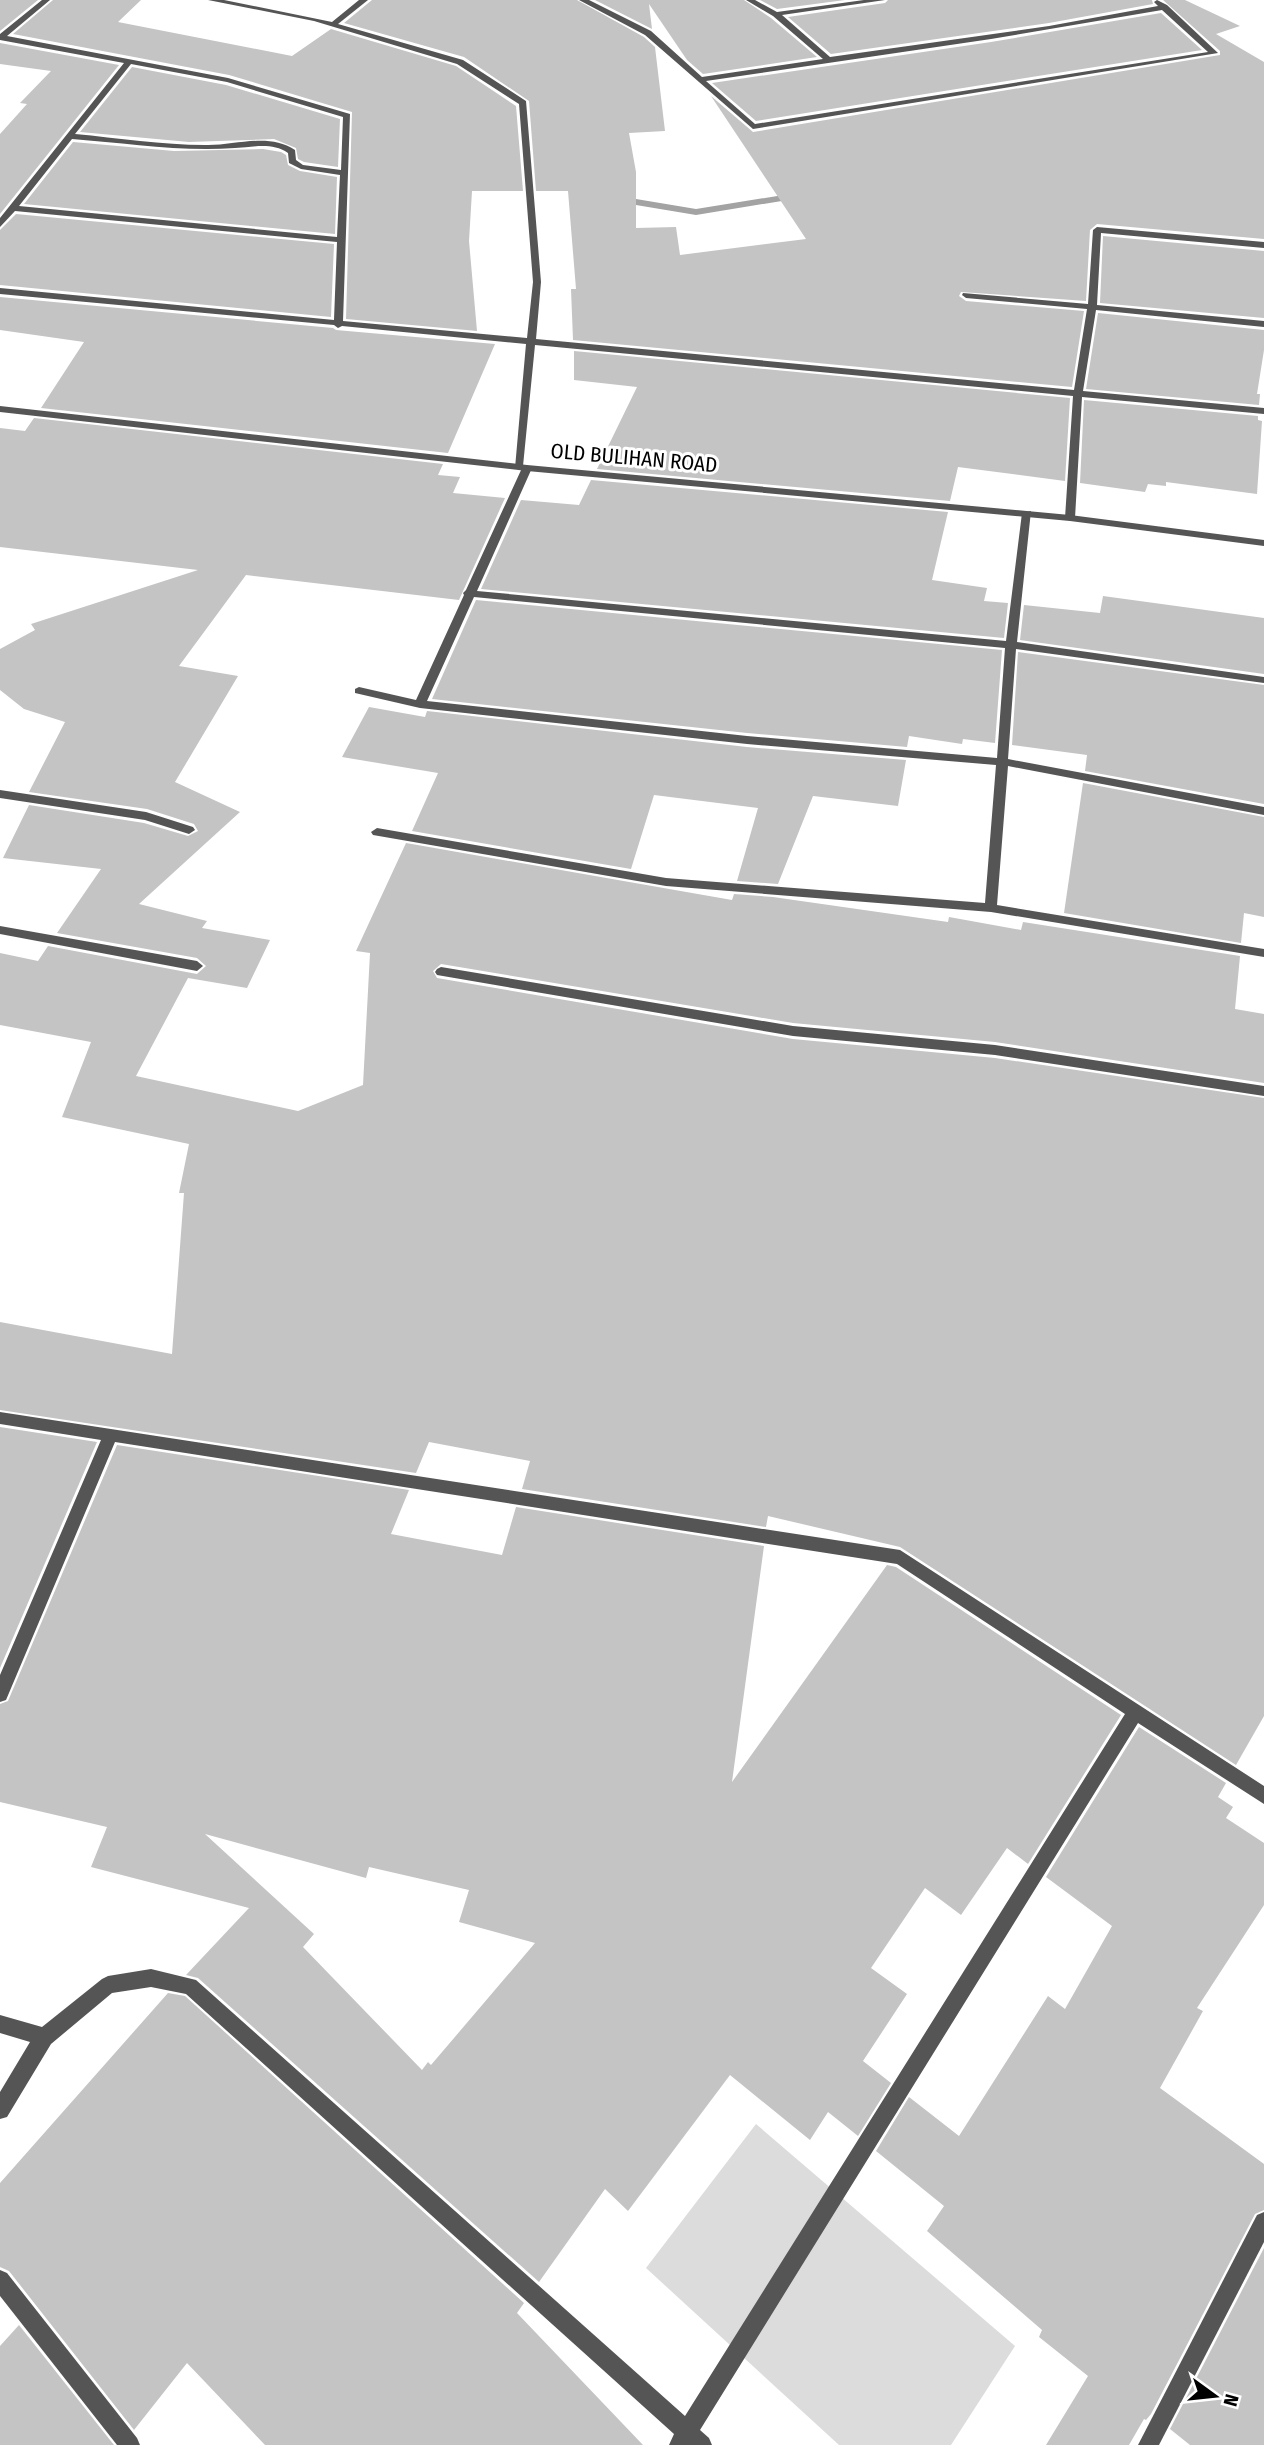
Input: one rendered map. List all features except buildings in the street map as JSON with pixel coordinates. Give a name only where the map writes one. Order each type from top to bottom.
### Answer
[{"type":"street","points":[[0,37],[46,0]]},
{"type":"street","points":[[212,0],[333,24],[460,62],[523,103],[537,282],[522,467],[419,704]]},
{"type":"street","points":[[333,24],[364,0]]},
{"type":"street","points":[[583,0],[648,33],[753,127],[1214,53],[1155,0]]},
{"type":"street","points":[[750,0],[776,14],[827,58]]},
{"type":"street","points":[[776,14],[881,0]]},
{"type":"street","points":[[702,79],[827,58],[1080,24],[1164,7]]},
{"type":"street","points":[[0,37],[228,80],[346,116],[338,325]]},
{"type":"street","points":[[0,224],[130,60]]},
{"type":"street","points":[[70,136],[206,148],[268,143],[283,146],[292,152],[292,161],[302,167],[344,173]]},
{"type":"street","points":[[15,208],[342,240]]},
{"type":"street","points":[[1070,518],[1078,392],[1092,306],[1097,230],[1264,245]]},
{"type":"street","points":[[0,291],[1264,411]]},
{"type":"street","points":[[965,295],[1264,324]]},
{"type":"street","name":"OLD BULIHAN ROAD","points":[[0,409],[522,467],[1027,513],[1264,543]]},
{"type":"street","points":[[991,908],[1011,645],[1027,513]]},
{"type":"street","points":[[468,593],[1011,645],[1264,680]]},
{"type":"street","points":[[359,691],[419,704],[747,740],[1004,762],[1264,811]]},
{"type":"street","points":[[0,794],[146,816],[189,830]]},
{"type":"street","points":[[377,832],[666,882],[991,908],[1264,953]]},
{"type":"street","points":[[0,930],[197,966]]},
{"type":"street","points":[[441,972],[793,1031],[995,1050],[1264,1091]]},
{"type":"street","points":[[0,1418],[900,1557],[1264,1796]]},
{"type":"street","points":[[0,1693],[110,1437]]},
{"type":"street","points":[[0,2110],[44,2038],[108,1985],[150,1978],[190,1986],[689,2440],[1136,1711]]},
{"type":"street","points":[[0,2024],[44,2038]]},
{"type":"street","points":[[1148,2445],[1264,2222]]},
{"type":"street","points":[[0,2280],[130,2445]]},
{"type":"shaded area","points":[[756,2124],[1015,2346],[951,2445],[839,2445],[646,2268]]},
{"type":"waterway","points":[[612,198],[696,212],[802,195]]}]
